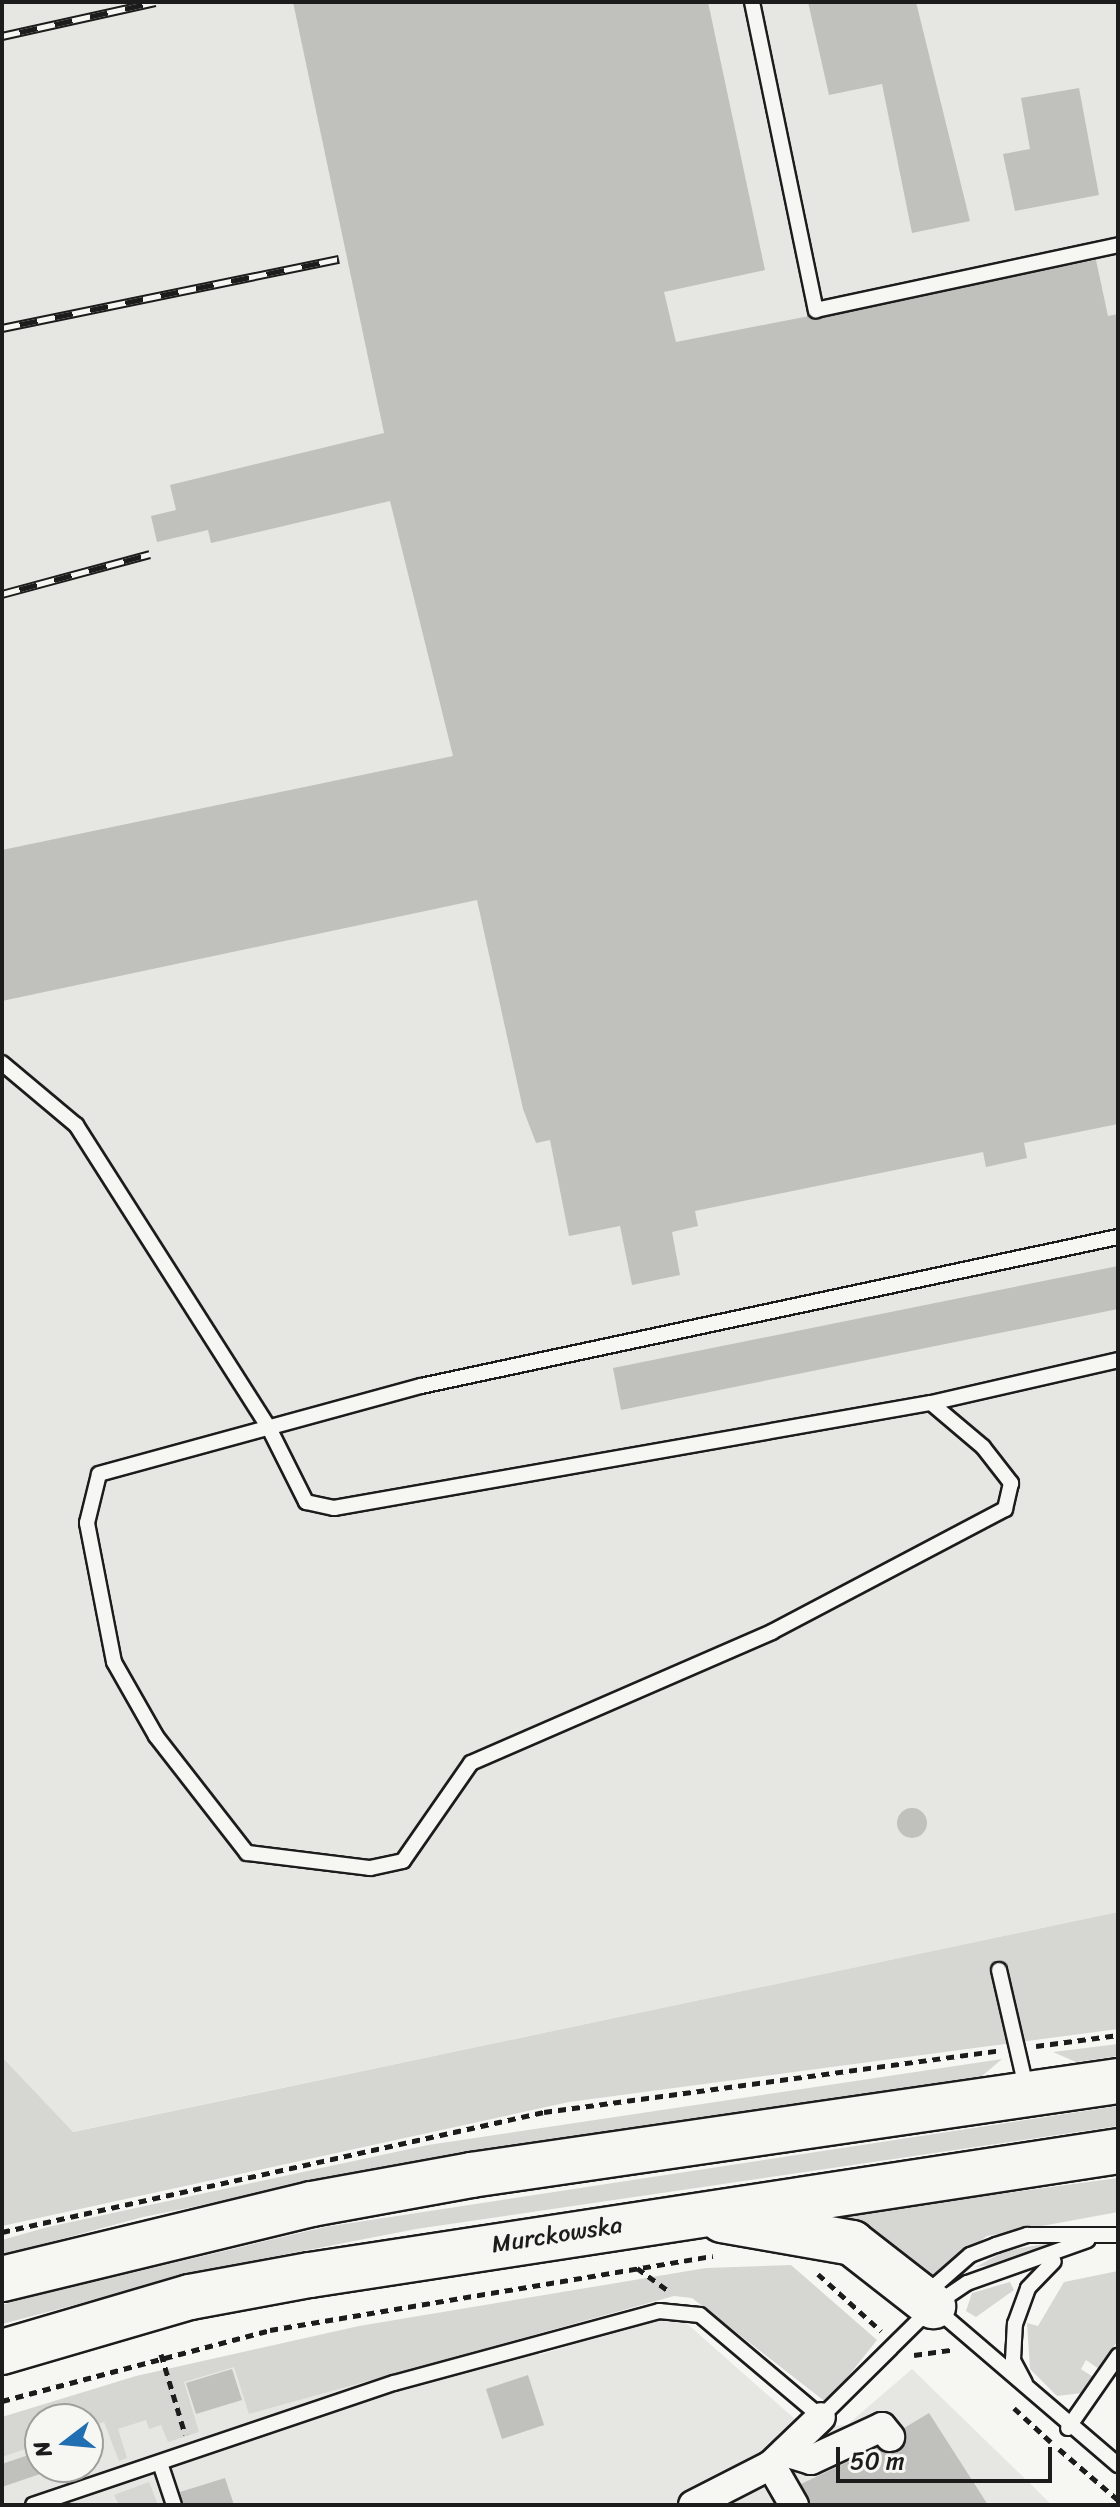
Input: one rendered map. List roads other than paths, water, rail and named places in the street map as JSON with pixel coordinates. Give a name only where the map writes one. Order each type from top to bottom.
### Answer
[{"type":"highway","points":[[2,2279],[457,2178],[1118,2081]]},
{"type":"highway","name":"Murckowska","points":[[2,2352],[190,2297],[688,2213],[1118,2151]]},
{"type":"highway","points":[[688,2213],[852,2243],[933,2306]]},
{"type":"street","points":[[693,2505],[727,2497],[778,2459],[821,2417]]},
{"type":"street","points":[[778,2459],[811,2460],[882,2427],[890,2437]]},
{"type":"street","points":[[778,2459],[794,2505]]},
{"type":"lane","points":[[752,2],[816,310],[1118,245]]},
{"type":"lane","points":[[2,1063],[76,1125],[269,1428],[306,1502],[334,1508],[931,1403],[1118,1360]]},
{"type":"lane","points":[[931,1403],[983,1447],[1011,1483],[1005,1509],[772,1632],[471,1763],[403,1861],[370,1868],[247,1853],[156,1736],[114,1662],[87,1523],[99,1474],[421,1386],[1118,1237]]},
{"type":"lane","points":[[999,1970],[1028,2095]]},
{"type":"lane","points":[[933,2306],[937,2284],[970,2255],[1027,2235],[1088,2240]]},
{"type":"lane","points":[[33,2505],[161,2466],[509,2348],[683,2309],[821,2417],[933,2306],[967,2283],[1088,2240],[1118,2235]]},
{"type":"lane","points":[[1032,2395],[1013,2360],[1019,2307],[1044,2267],[1088,2240]]},
{"type":"lane","points":[[933,2306],[1068,2428],[1118,2465]]},
{"type":"lane","points":[[1068,2428],[1118,2356]]},
{"type":"lane","points":[[161,2466],[174,2505]]},
{"type":"railway","points":[[2,36],[155,2]]},
{"type":"railway","points":[[2,328],[339,259]]},
{"type":"railway","points":[[2,594],[150,554]]}]
